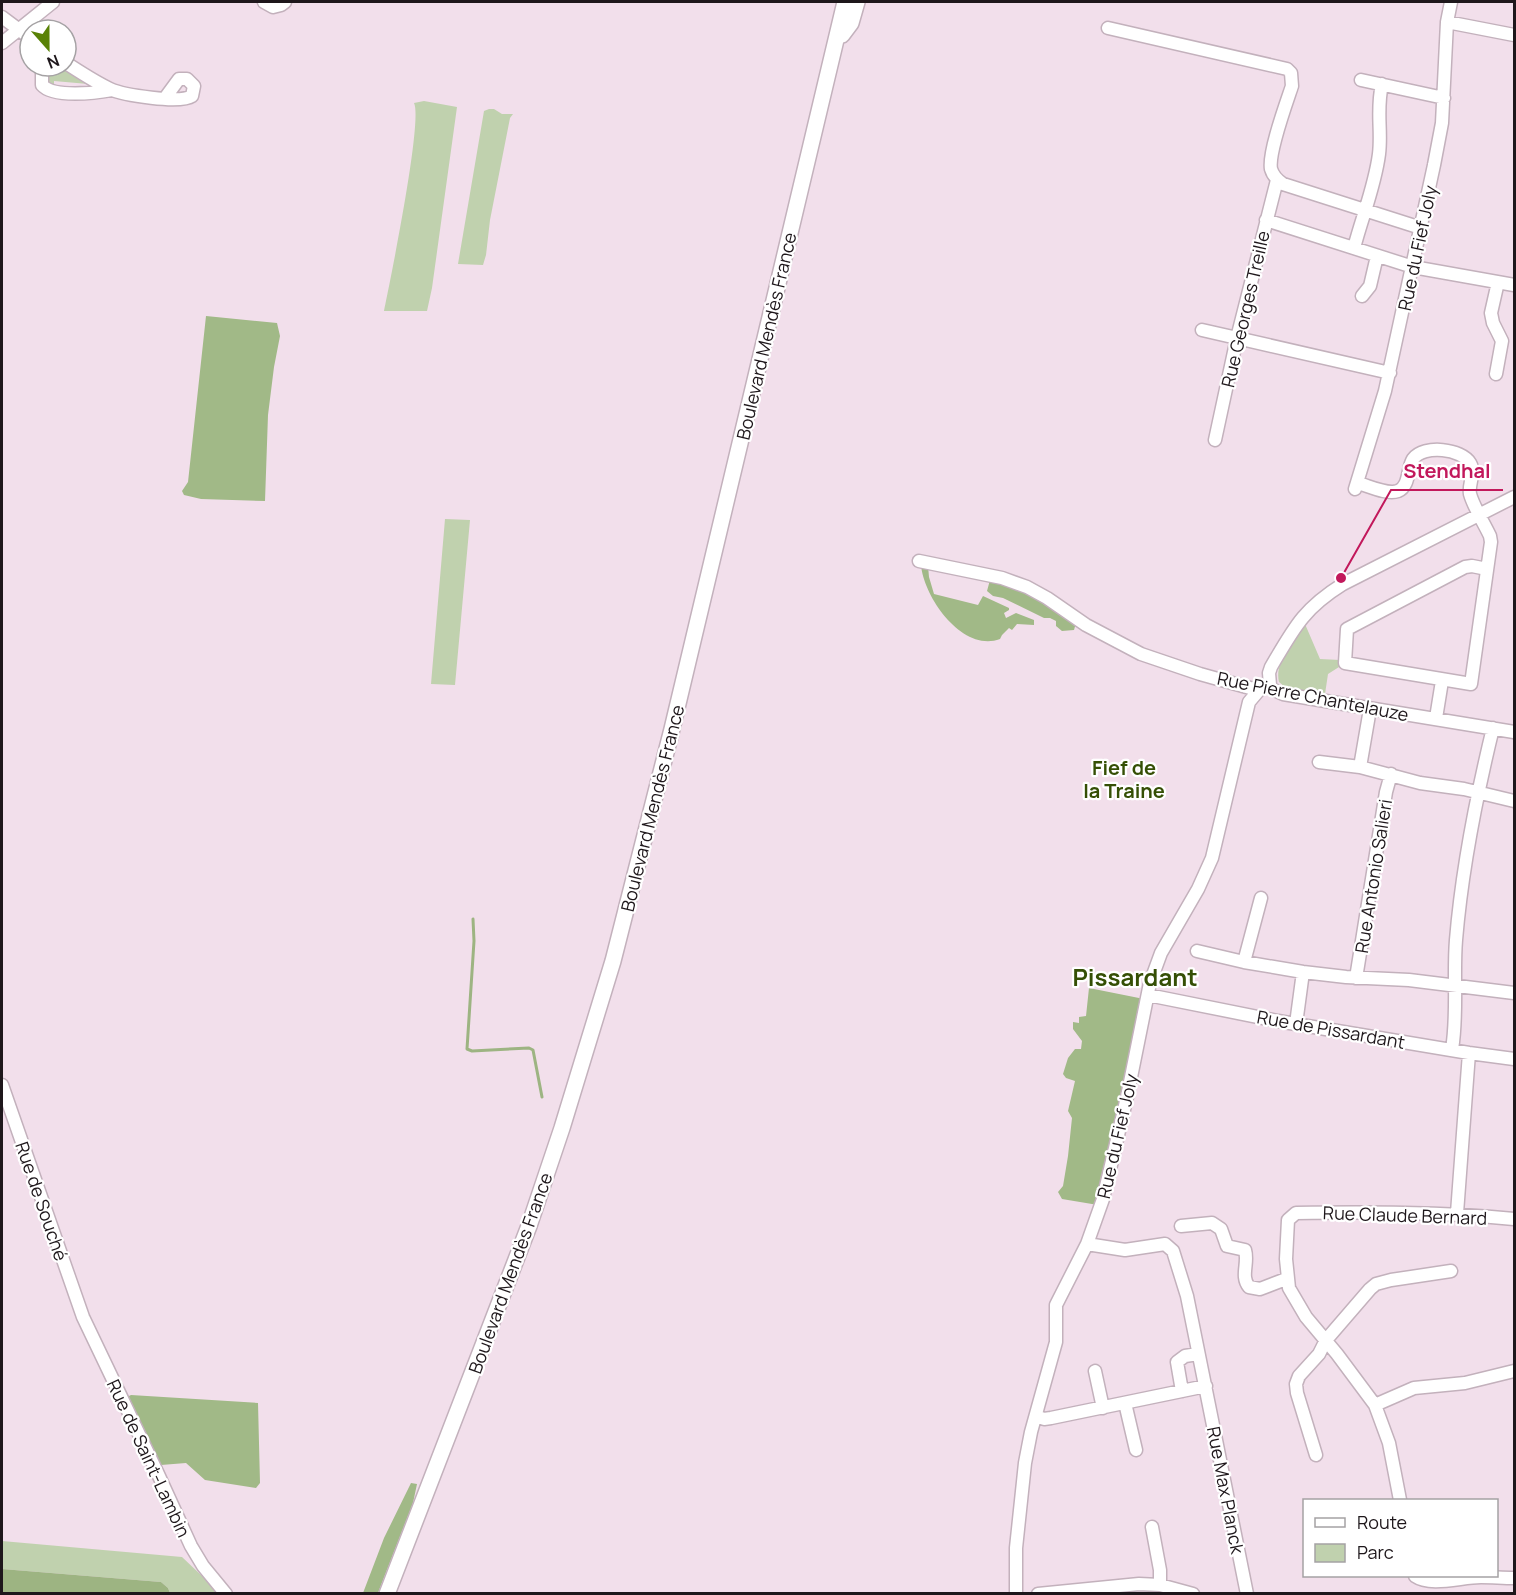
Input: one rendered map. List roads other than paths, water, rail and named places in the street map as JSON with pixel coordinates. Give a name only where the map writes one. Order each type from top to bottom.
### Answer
[{"type":"main road","name":"Boulevard Mendès France","points":[[387,1593],[522,1245],[562,1128],[610,970],[672,729],[845,2]]},
{"type":"main road","name":"Boulevard Mendès France","points":[[395,1593],[537,1222],[568,1131],[619,962],[665,784],[851,2]]},
{"type":"main road","points":[[842,35],[851,23],[857,2]]},
{"type":"street","points":[[34,18],[53,2]]},
{"type":"street","points":[[264,2],[273,7],[285,2]]},
{"type":"street","name":"Rue du Fief Joly","points":[[1451,2],[1442,123],[1390,373],[1357,486],[1395,492],[1405,485],[1411,463],[1419,453],[1433,448],[1467,459],[1472,473],[1470,493],[1481,515]]},
{"type":"street","points":[[2,17],[18,29]]},
{"type":"street","points":[[1448,22],[1515,35]]},
{"type":"street","points":[[1108,28],[1287,69],[1292,74],[1292,86],[1270,161],[1273,175],[1277,180],[1283,184],[1421,228]]},
{"type":"street","points":[[2,43],[18,31]]},
{"type":"street","points":[[78,70],[112,90]]},
{"type":"street","points":[[42,78],[42,85],[50,90],[86,94],[112,90],[165,98]]},
{"type":"street","points":[[1361,80],[1444,98]]},
{"type":"street","points":[[1354,248],[1380,151],[1378,105],[1382,84]]},
{"type":"street","name":"Rue Georges Treille","points":[[1215,440],[1237,338],[1277,180]]},
{"type":"street","points":[[1266,220],[1413,267],[1515,285]]},
{"type":"street","points":[[1362,296],[1370,286],[1377,256]]},
{"type":"street","points":[[1496,374],[1502,341],[1491,313],[1498,282]]},
{"type":"street","points":[[1202,330],[1390,373]]},
{"type":"street","name":"Rue du Fief Joly","points":[[1016,1593],[1016,1548],[1025,1463],[1056,1342],[1056,1305],[1087,1244],[1103,1199],[1150,982],[1161,953],[1198,889],[1212,858],[1249,702],[1265,687],[1269,673],[1298,621],[1319,601],[1343,584],[1515,497]]},
{"type":"street","points":[[1481,515],[1491,542],[1471,684],[1442,681],[1345,663],[1347,628],[1465,567],[1487,569]]},
{"type":"street","name":"Rue Pierre Chantelauze","points":[[919,561],[994,576],[1027,586],[1086,625],[1141,654],[1200,674],[1265,687],[1283,694],[1515,732]]},
{"type":"street","points":[[1436,718],[1442,681]]},
{"type":"street","points":[[1360,767],[1370,709]]},
{"type":"street","points":[[1452,1049],[1455,944],[1462,872],[1493,728]]},
{"type":"street","points":[[1319,762],[1360,767],[1420,783],[1478,792],[1515,801]]},
{"type":"street","name":"Rue Antonio Salieri","points":[[1356,978],[1386,792],[1391,774]]},
{"type":"street","points":[[1244,963],[1261,898]]},
{"type":"street","points":[[1197,951],[1244,963],[1303,972],[1356,978],[1409,980],[1515,993]]},
{"type":"street","points":[[1296,1024],[1303,972]]},
{"type":"street","name":"Rue de Pissardant","points":[[1148,995],[1296,1024],[1515,1059]]},
{"type":"street","points":[[1457,1213],[1469,1053]]},
{"type":"street","name":"Rue de Souché","points":[[2,1085],[83,1317]]},
{"type":"street","name":"Rue Claude Bernard","points":[[1286,1279],[1287,1225],[1288,1220],[1296,1213],[1396,1211],[1457,1213],[1515,1219]]},
{"type":"street","points":[[1181,1226],[1212,1223],[1221,1229],[1227,1246],[1245,1250],[1244,1280],[1249,1287],[1260,1289],[1286,1279],[1295,1300],[1306,1317],[1375,1405],[1389,1443],[1400,1499]]},
{"type":"street","name":"Rue Max Planck","points":[[1087,1244],[1125,1250],[1161,1244],[1171,1248],[1187,1296],[1247,1593]]},
{"type":"street","points":[[1316,1455],[1297,1393],[1296,1383],[1299,1376],[1319,1354],[1326,1340],[1376,1284],[1451,1272]]},
{"type":"street","name":"Rue de Saint-Lambin","points":[[83,1317],[190,1546],[203,1566],[226,1593]]},
{"type":"street","points":[[1182,1391],[1177,1362],[1185,1356],[1198,1354]]},
{"type":"street","points":[[1095,1371],[1102,1408]]},
{"type":"street","points":[[1375,1405],[1414,1388],[1471,1382],[1515,1371]]},
{"type":"street","points":[[1036,1416],[1044,1419],[1206,1386]]},
{"type":"street","points":[[1125,1403],[1136,1450]]},
{"type":"street","points":[[1152,1527],[1160,1570],[1154,1588]]},
{"type":"street","points":[[1417,1577],[1430,1581],[1480,1577],[1515,1578]]},
{"type":"street","points":[[1038,1593],[1139,1584],[1193,1593]]},
{"type":"waterway","points":[[473,919],[474,941],[467,1049],[472,1051],[529,1048],[533,1050],[542,1097]]},
{"type":"place","name":"Stendhal","points":[[1341,578]]},
{"type":"district","name":"Fief de la Traine","points":[[1124,778]]},
{"type":"district","name":"Pissardant","points":[[1135,976]]}]
